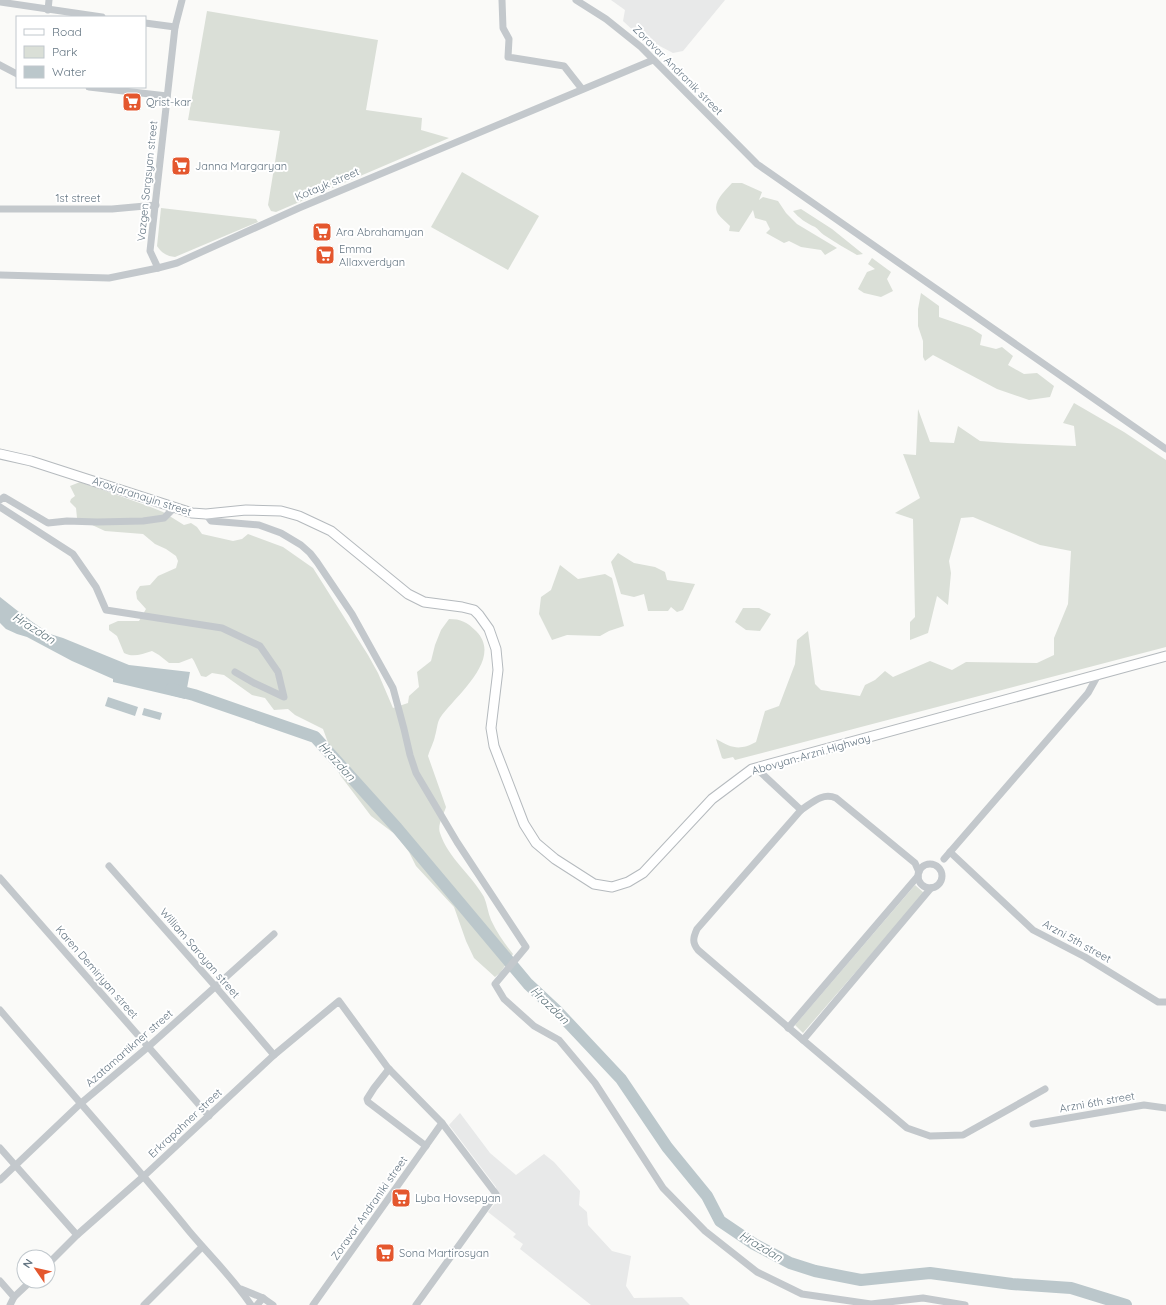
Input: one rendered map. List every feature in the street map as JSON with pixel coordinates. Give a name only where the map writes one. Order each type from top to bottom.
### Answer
[{"type":"main road","name":"Aroxjaranayin street","points":[[0,454],[31,460],[192,513],[206,514],[253,510],[281,511],[299,516],[331,531],[408,594],[424,602],[474,610],[486,624],[496,649],[498,670],[491,728],[494,746]]},
{"type":"main road","name":"Abovyan-Arzni Highway","points":[[494,746],[524,824],[536,843],[555,859],[594,884],[612,887],[628,882],[643,874],[712,798],[756,768],[1166,656]]},
{"type":"street","points":[[48,10],[49,0]]},
{"type":"street","name":"Vazgen Sargsyan street","points":[[158,268],[150,251],[175,27],[182,0]]},
{"type":"street","points":[[502,0],[502,28],[509,39],[508,57],[564,66],[582,89]]},
{"type":"street","name":"Zoravar Andranik street","points":[[576,0],[618,27],[641,47],[652,60],[757,164],[1166,449]]},
{"type":"street","points":[[0,2],[94,16]]},
{"type":"street","points":[[146,23],[175,27]]},
{"type":"street","name":"Kotayk street","points":[[0,275],[109,278],[177,263],[299,208],[652,60]]},
{"type":"street","points":[[0,65],[16,73]]},
{"type":"street","points":[[98,88],[167,96]]},
{"type":"street","name":"1st street","points":[[0,209],[112,209],[156,205]]},
{"type":"street","points":[[0,500],[4,497],[48,523],[67,521],[142,521],[164,518],[174,508]]},
{"type":"street","points":[[0,507],[73,554],[96,587],[106,610],[222,628],[260,646],[278,672],[284,696],[254,683],[235,672]]},
{"type":"street","points":[[206,514],[211,521],[260,525],[281,533],[310,553],[317,562],[352,614],[393,688],[416,773],[457,842],[526,947],[495,984],[504,999],[534,1026],[559,1040],[594,1083],[663,1188],[705,1231],[757,1272],[802,1294],[871,1304],[923,1298],[965,1305]]},
{"type":"street","points":[[944,859],[1088,693],[1098,675]]},
{"type":"street","points":[[756,768],[801,810]]},
{"type":"street","points":[[803,1040],[931,888],[939,884],[942,875],[937,866],[932,864],[924,866],[915,863],[836,798],[831,796],[821,796],[801,810],[696,929],[693,940],[698,950],[788,1028],[907,1128],[930,1136],[963,1135],[1045,1089]]},
{"type":"street","name":"Arzni 5th street","points":[[950,852],[1033,930],[1085,957],[1158,1002],[1166,1002]]},
{"type":"street","points":[[915,863],[921,884],[925,887],[931,888]]},
{"type":"street","name":"William Saroyan street","points":[[109,866],[215,986],[274,1056]]},
{"type":"street","points":[[788,1028],[924,866]]},
{"type":"street","name":"Karen Demirjyan street","points":[[0,878],[209,1116]]},
{"type":"street","name":"Azatamartikner street","points":[[0,1180],[14,1165],[80,1104],[148,1047],[274,934]]},
{"type":"street","name":"Erkrapahner street","points":[[56,1256],[77,1235],[144,1176],[274,1056],[339,1001],[389,1069]]},
{"type":"street","points":[[0,1010],[144,1176],[202,1247],[240,1288],[251,1305]]},
{"type":"street","points":[[416,1305],[496,1194],[442,1123],[389,1069],[367,1099],[368,1102],[426,1146]]},
{"type":"street","name":"Arzni 6th street","points":[[1032,1124],[1144,1105],[1166,1108]]},
{"type":"street","name":"Zoravar Andraniki street","points":[[313,1305],[442,1123]]},
{"type":"street","points":[[0,1148],[77,1235]]},
{"type":"street","points":[[144,1305],[202,1247]]},
{"type":"street","points":[[0,1281],[14,1297]]},
{"type":"street","points":[[240,1288],[263,1298],[273,1305]]},
{"type":"street","points":[[10,1305],[14,1297],[22,1289]]},
{"type":"street","points":[[257,1305],[263,1298]]},
{"type":"shaded area","points":[[611,0],[725,0],[683,51],[673,53],[637,34],[623,21],[625,10]]},
{"type":"shaded area","points":[[460,1113],[490,1153],[516,1175],[544,1154],[554,1162],[580,1191],[579,1205],[587,1212],[588,1225],[612,1251],[631,1256],[626,1286],[634,1298],[682,1297],[690,1305],[591,1305],[520,1249],[523,1244],[513,1237],[516,1234],[488,1212],[498,1200],[496,1187],[449,1125]]},
{"type":"green space","points":[[207,11],[378,40],[366,110],[422,118],[421,130],[449,138],[276,212],[271,211],[268,205],[280,131],[188,120]]},
{"type":"green space","points":[[462,172],[539,216],[508,270],[431,227]]},
{"type":"green space","points":[[732,183],[742,183],[762,192],[759,200],[763,197],[778,201],[786,213],[797,224],[837,248],[825,255],[821,250],[801,247],[789,241],[784,243],[766,233],[770,229],[766,221],[755,218],[753,210],[739,232],[729,231],[730,226],[718,214],[716,206],[720,197]]},
{"type":"green space","points":[[161,208],[256,219],[258,222],[175,257],[164,254],[157,246]]},
{"type":"green space","points":[[801,209],[832,229],[863,254],[857,255],[840,245],[803,220],[793,211]]},
{"type":"green space","points":[[872,258],[891,272],[887,279],[893,291],[881,297],[864,293],[858,289],[867,272],[875,269],[868,264]]},
{"type":"green space","points":[[921,293],[939,306],[939,317],[971,328],[982,335],[980,345],[996,349],[1002,347],[1013,356],[1008,365],[1024,374],[1037,373],[1054,386],[1050,397],[1029,400],[997,389],[933,355],[925,361],[923,357],[923,341],[918,326],[918,309]]},
{"type":"green space","points":[[1074,403],[1124,432],[1166,460],[1166,647],[735,760],[733,757],[722,758],[716,739],[727,745],[736,747],[745,747],[756,742],[765,711],[779,706],[795,664],[797,640],[808,631],[815,684],[821,690],[860,696],[865,685],[875,680],[885,671],[893,677],[930,661],[952,670],[966,662],[1037,663],[1054,655],[1054,638],[1068,604],[1071,551],[1040,545],[973,517],[961,518],[949,561],[951,573],[948,605],[937,596],[928,633],[910,640],[910,622],[915,617],[913,519],[895,513],[920,498],[903,454],[916,455],[918,409],[930,442],[954,443],[958,426],[980,441],[1076,446],[1074,426],[1063,423]]},
{"type":"green space","points":[[80,482],[163,512],[184,525],[191,523],[197,527],[202,534],[233,541],[242,539],[248,534],[283,547],[313,568],[368,655],[378,673],[393,708],[408,703],[409,696],[419,687],[417,672],[431,661],[441,630],[449,619],[464,622],[476,631],[483,642],[484,653],[481,665],[474,677],[440,718],[434,741],[428,756],[446,807],[439,827],[440,833],[448,850],[484,897],[493,925],[513,954],[500,973],[495,977],[474,958],[466,941],[454,907],[416,866],[409,852],[396,835],[371,816],[340,775],[323,729],[295,715],[288,709],[274,710],[265,698],[252,695],[224,675],[212,673],[206,677],[201,676],[192,658],[179,663],[169,663],[152,651],[134,655],[124,653],[117,636],[109,630],[109,625],[118,621],[139,621],[146,609],[137,599],[136,592],[140,586],[150,585],[158,576],[176,568],[178,561],[176,556],[155,544],[143,534],[105,531],[77,518],[76,508],[70,502],[75,496],[70,486]]},
{"type":"green space","points":[[618,553],[634,563],[655,567],[665,572],[667,580],[695,584],[683,610],[677,612],[671,607],[668,611],[648,611],[644,594],[634,597],[621,594],[611,562]]},
{"type":"green space","points":[[560,565],[578,579],[605,574],[612,578],[624,626],[600,636],[567,635],[552,640],[539,614],[541,597],[551,590]]},
{"type":"green space","points":[[743,608],[759,608],[771,614],[760,631],[746,630],[735,622]]},
{"type":"green space","points":[[915,885],[924,893],[803,1033],[795,1025]]},
{"type":"water","points":[[0,597],[50,634],[129,665],[190,672],[185,699],[113,682],[113,679],[72,661],[27,637],[6,629],[0,623]]},
{"type":"water","points":[[108,697],[138,707],[135,716],[105,706]]},
{"type":"water","points":[[144,708],[162,713],[160,720],[142,715]]},
{"type":"waterway","name":"Hrazdan","points":[[171,689],[194,695],[315,737],[397,828],[528,984],[558,1012],[621,1079],[667,1147],[707,1196],[720,1221],[754,1244],[790,1263],[815,1271],[861,1280],[930,1273],[1012,1284],[1071,1288],[1126,1305]]},
{"type":"place","name":"Qrist-kar","points":[[132,102]]},
{"type":"place","name":"Janna Margaryan","points":[[181,166]]},
{"type":"place","name":"Ara Abrahamyan","points":[[322,232]]},
{"type":"place","name":"Emma Allaxverdyan","points":[[325,255]]},
{"type":"place","name":"Lyba Hovsepyan","points":[[401,1198]]},
{"type":"place","name":"Sona Martirosyan","points":[[385,1253]]}]
